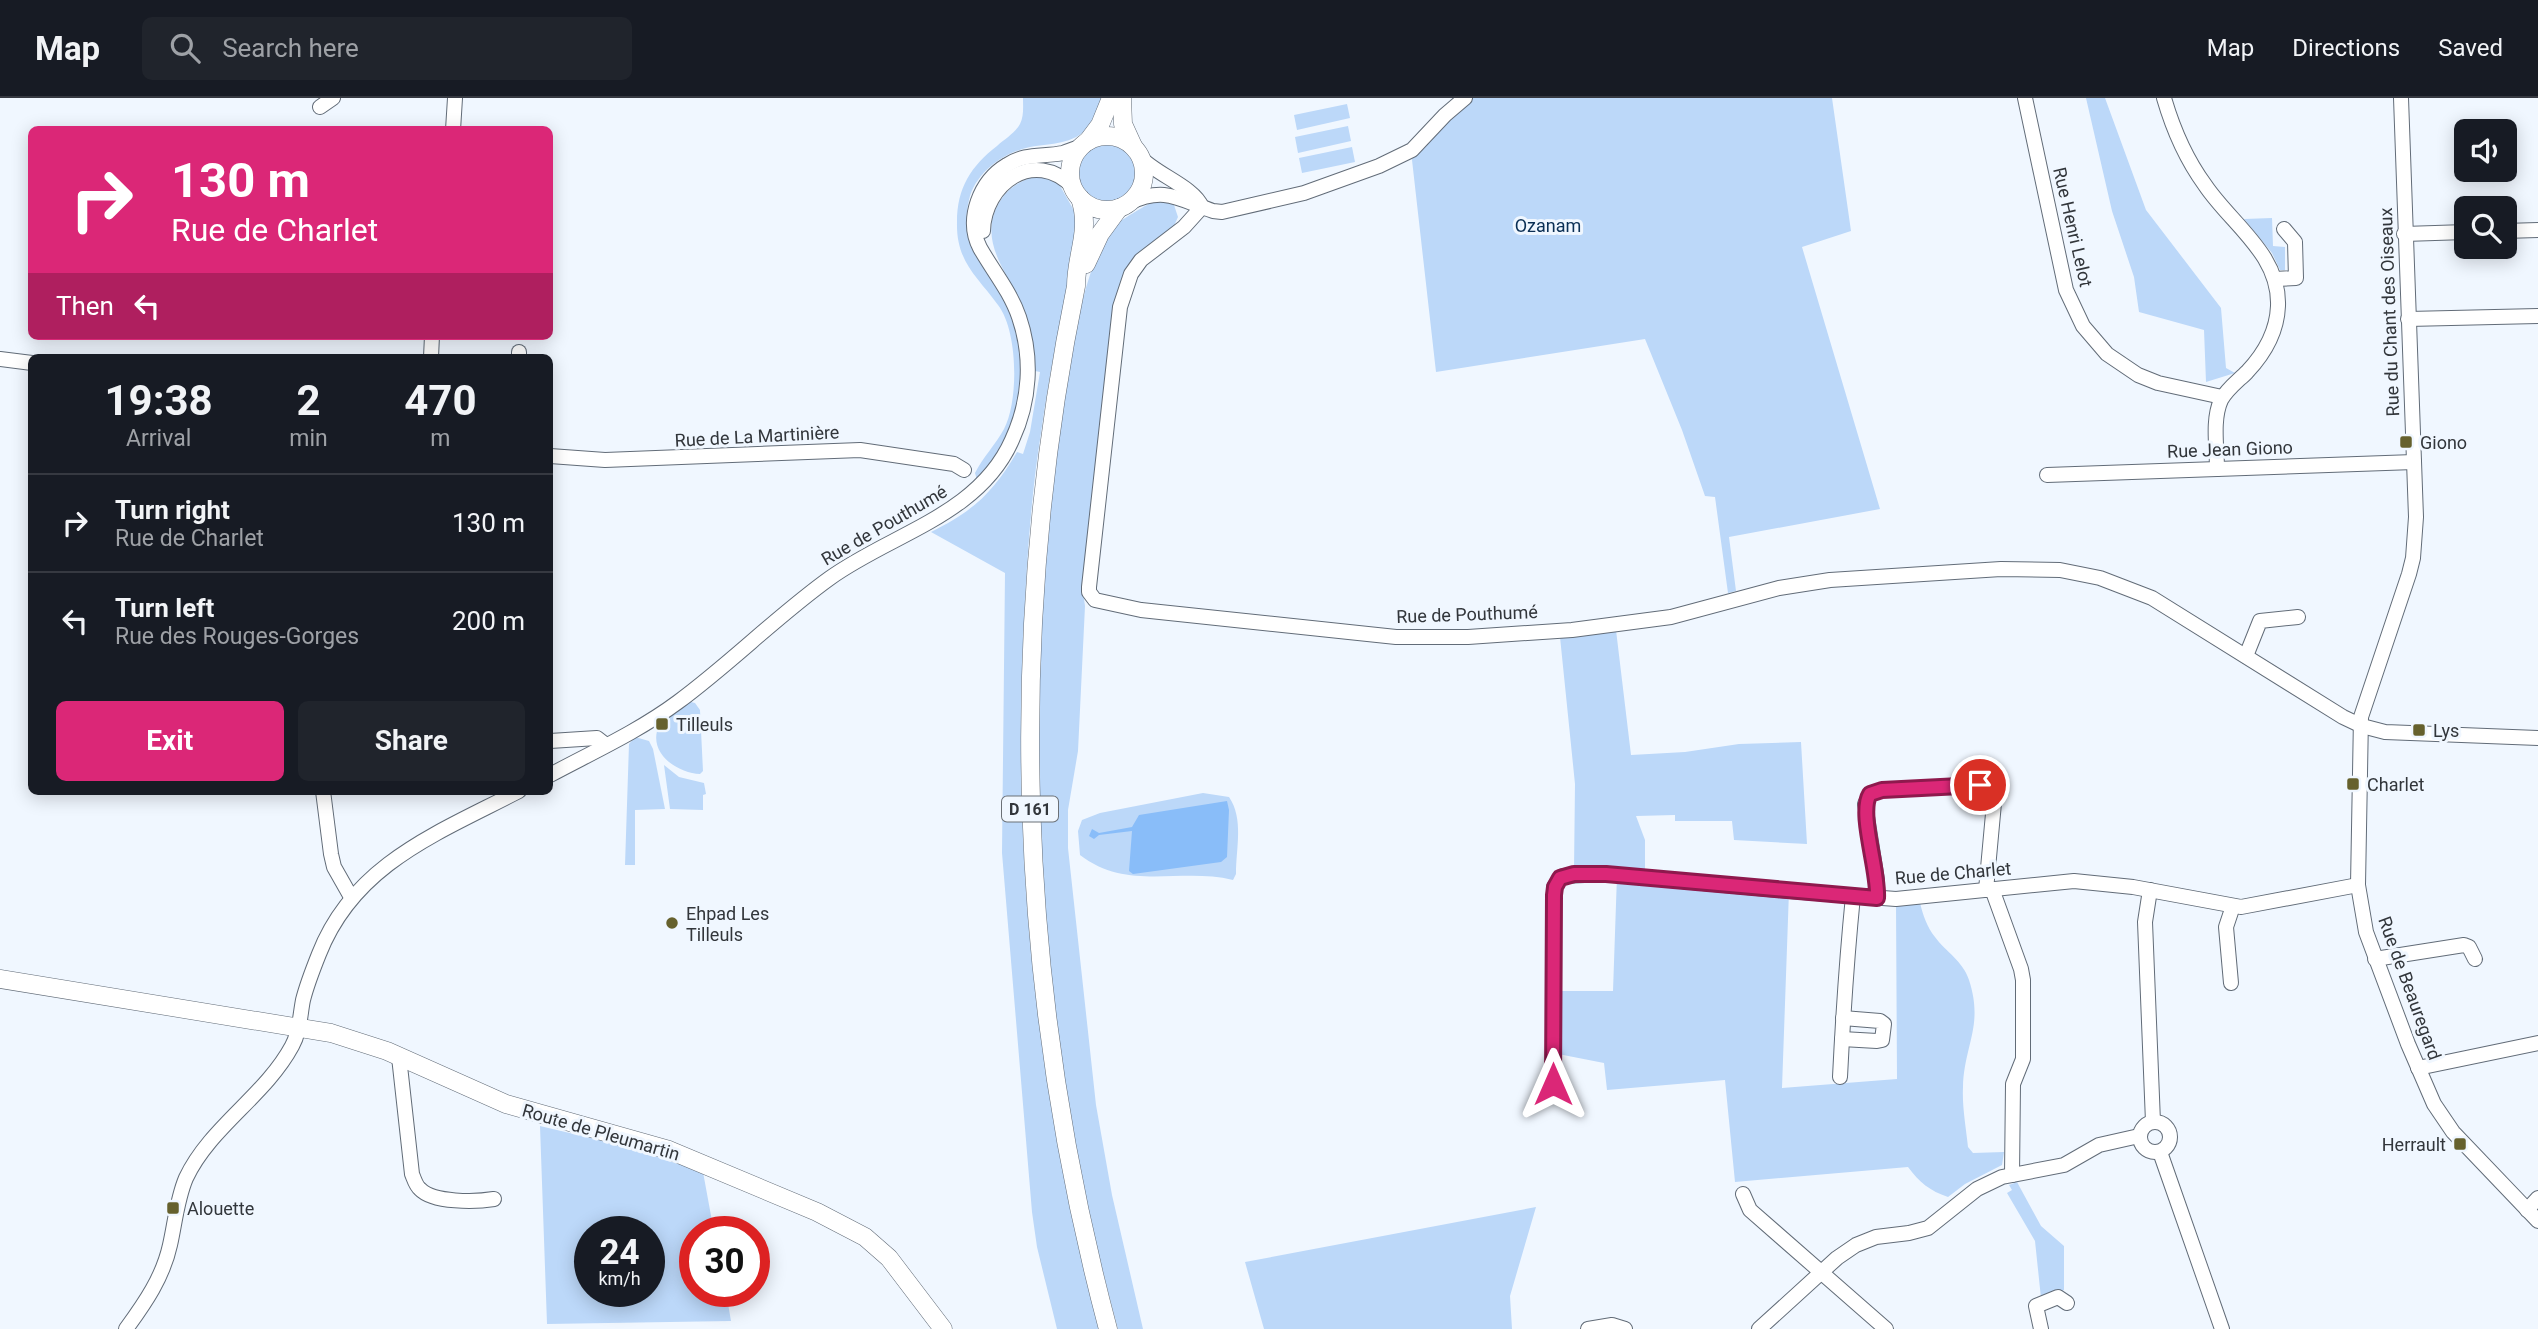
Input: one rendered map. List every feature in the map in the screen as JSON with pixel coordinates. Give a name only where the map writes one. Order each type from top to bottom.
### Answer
[{"type":"main road","points":[[1111,98],[1101,125],[1072,162],[1070,174],[1076,192],[1096,208],[1105,210],[1124,205],[1138,192],[1143,179],[1137,153],[1124,127],[1122,98]]},
{"type":"main road","points":[[1086,144],[1100,137],[1113,137],[1125,141],[1137,153]]},
{"type":"main road","name":"D 161","points":[[1076,192],[1086,228],[1076,272],[1076,286],[1050,434],[1040,521],[1030,686],[1030,799],[1038,942],[1055,1075],[1074,1187],[1108,1329]]},
{"type":"main road","name":"D 161","points":[[1076,286],[1100,234],[1124,205]]},
{"type":"main road","name":"Route de Pleumartin","points":[[0,979],[349,1038],[506,1104],[669,1150],[844,1224],[865,1237],[889,1258],[943,1329]]},
{"type":"street","points":[[320,107],[333,98]]},
{"type":"street","points":[[453,126],[455,98]]},
{"type":"street","points":[[1124,205],[1142,196],[1158,193],[1222,212],[1304,193],[1361,174],[1412,150],[1465,98]]},
{"type":"street","name":"Rue Henri Lelot","points":[[2025,98],[2066,290],[2083,326],[2107,354],[2138,375],[2158,383],[2222,397]]},
{"type":"street","points":[[2164,98],[2180,141],[2200,179],[2264,256],[2276,279],[2278,307],[2271,339],[2261,356],[2222,397],[2217,410],[2217,469]]},
{"type":"street","name":"Rue du Chant des Oiseaux","points":[[2362,726],[2364,702],[2413,558],[2416,517],[2401,98]]},
{"type":"street","name":"Rue de Pouthumé","points":[[553,773],[606,746],[678,702],[835,574],[956,506],[985,481],[1012,441],[1023,411],[1028,366],[1019,316],[977,239],[975,214],[980,195],[994,174],[1020,158],[1062,153],[1086,144]]},
{"type":"street","points":[[1137,153],[1153,170],[1188,190],[1199,200],[1202,207]]},
{"type":"street","name":"Rue de Pouthumé","points":[[986,257],[984,217],[993,197],[1004,184],[1018,174],[1039,169],[1058,174],[1076,192]]},
{"type":"street","name":"Rue de Pouthumé","points":[[1202,207],[1184,228],[1141,260],[1131,274],[1120,307],[1089,587],[1095,600],[1141,610],[1396,637],[1468,637],[1572,630],[1671,617],[1779,588],[1830,580],[2001,569],[2044,569],[2100,578],[2152,598],[2309,697],[2362,726],[2385,732],[2538,738]]},
{"type":"street","points":[[2276,279],[2296,278],[2295,242],[2284,229]]},
{"type":"street","points":[[2517,231],[2538,230]]},
{"type":"street","points":[[2404,234],[2454,232]]},
{"type":"street","points":[[2408,319],[2538,316]]},
{"type":"street","points":[[0,359],[28,362]]},
{"type":"street","name":"Rue de La Martinière","points":[[553,456],[616,460],[860,450],[949,463],[964,470]]},
{"type":"street","name":"Rue Jean Giono","points":[[2047,475],[2414,462]]},
{"type":"street","points":[[2246,656],[2260,621],[2298,617]]},
{"type":"street","name":"Rue de Beauregard","points":[[2362,726],[2358,885],[2366,932],[2375,959],[2434,1104],[2453,1132],[2538,1221]]},
{"type":"street","points":[[553,741],[597,737],[606,746]]},
{"type":"street","points":[[1877,898],[1877,880],[1865,804],[1870,794],[1882,790],[1974,785],[1988,789],[1994,803],[1989,889],[2023,980],[2023,1059],[2013,1084],[2012,1175]]},
{"type":"street","points":[[324,795],[334,867],[351,897]]},
{"type":"street","points":[[126,1329],[147,1299],[163,1268],[185,1180],[200,1154],[275,1071],[293,1045],[304,998],[319,954],[333,923],[351,897],[377,871],[405,852],[512,795]]},
{"type":"street","name":"Rue de Charlet","points":[[1559,1096],[1553,1084],[1554,895],[1560,878],[1574,874],[1606,874],[1877,898],[1917,898],[2066,881],[2150,890],[2234,906],[2254,906],[2358,885]]},
{"type":"street","points":[[2150,890],[2144,922],[2153,1122]]},
{"type":"street","points":[[1840,1077],[1853,896]]},
{"type":"street","points":[[2231,984],[2226,927],[2234,906]]},
{"type":"street","points":[[2375,959],[2464,945],[2469,947],[2475,959]]},
{"type":"street","points":[[1842,1039],[1877,1041],[1884,1036],[1884,1024],[1880,1021],[1843,1018]]},
{"type":"street","points":[[2418,1068],[2538,1043]]},
{"type":"street","points":[[399,1057],[412,1174],[418,1188],[428,1195],[440,1198],[481,1201],[494,1199]]},
{"type":"street","points":[[2139,1136],[2144,1126],[2153,1122],[2164,1124],[2170,1133],[2169,1143],[2160,1152]]},
{"type":"street","points":[[1759,1329],[1837,1258],[1856,1245],[1876,1237],[1909,1233],[1928,1227],[1977,1189],[2012,1175],[2064,1166],[2099,1145],[2139,1136]]},
{"type":"street","points":[[2139,1136],[2145,1149],[2160,1152]]},
{"type":"street","points":[[2160,1152],[2222,1329]]},
{"type":"street","points":[[1743,1194],[1750,1210],[1886,1329]]},
{"type":"street","points":[[2526,1210],[2538,1198]]},
{"type":"street","points":[[2041,1329],[2036,1306],[2058,1297],[2067,1303]]},
{"type":"street","points":[[1588,1329],[1612,1325],[1625,1329]]},
{"type":"green space","points":[[1023,98],[1103,98],[1094,120],[1082,133],[1061,142],[1030,147],[1010,154],[992,165],[972,190],[967,230],[976,255],[1013,317],[1022,369],[1014,421],[1000,448],[977,480],[975,473],[1001,435],[1009,416],[1014,384],[1013,348],[1005,317],[969,268],[960,248],[958,210],[963,188],[973,170],[1020,124]]},
{"type":"green space","name":"Ozanam","points":[[1455,98],[1832,98],[1851,231],[1802,247],[1880,509],[1729,537],[1736,591],[1728,593],[1715,497],[1705,496],[1645,339],[1436,372],[1412,160],[1416,138]]},
{"type":"green space","points":[[2086,98],[2105,98],[2146,210],[2221,308],[2226,368],[2235,373],[2206,382],[2204,330],[2139,312],[2134,277],[2112,211]]},
{"type":"green space","points":[[1347,104],[1350,118],[1297,130],[1294,115]]},
{"type":"green space","points":[[1348,126],[1351,141],[1298,153],[1295,137]]},
{"type":"green space","points":[[1101,144],[1113,144],[1128,152],[1136,167],[1136,179],[1128,194],[1113,202],[1101,202],[1086,194],[1078,179],[1078,167],[1086,152]]},
{"type":"green space","points":[[1352,147],[1355,162],[1302,173],[1299,158]]},
{"type":"green space","points":[[1033,177],[1053,178],[1059,184],[1076,214],[1078,237],[1049,384],[1030,527],[1021,711],[1026,889],[1045,1066],[1078,1242],[1099,1329],[1057,1329],[1037,1247],[1032,1212],[1002,853],[1005,573],[931,532],[981,500],[1017,452],[1023,454],[1030,432],[1040,372],[1035,371],[1032,339],[1026,315],[997,256],[991,230],[993,217],[1002,198],[1013,187]]},
{"type":"green space","points":[[1154,201],[1167,201],[1174,205],[1178,217],[1173,228],[1144,249],[1130,266],[1082,586],[1085,606],[1078,751],[1068,810],[1068,848],[1096,1105],[1112,1195],[1143,1329],[1118,1329],[1094,1235],[1074,1139],[1047,946],[1037,751],[1039,653],[1045,556],[1058,446],[1070,361],[1084,294],[1105,239],[1119,222]]},
{"type":"green space","points":[[2272,218],[2273,246],[2285,247],[2285,270],[2280,270],[2272,253],[2244,219]]},
{"type":"green space","points":[[1616,630],[1631,755],[1685,752],[1739,744],[1801,742],[1807,844],[1734,840],[1732,821],[1675,821],[1675,815],[1636,816],[1645,840],[1645,872],[1574,870],[1575,784],[1560,637]]},
{"type":"green space","points":[[691,702],[700,710],[703,771],[700,774],[668,762],[656,740],[662,722]]},
{"type":"green space","points":[[635,737],[649,741],[653,749],[665,809],[635,810],[635,865],[625,865],[629,744]]},
{"type":"green space","points":[[664,765],[679,777],[704,783],[706,794],[703,795],[703,810],[670,809]]},
{"type":"green space","points":[[1203,793],[1229,797],[1234,806],[1238,834],[1236,874],[1233,880],[1117,873],[1080,855],[1078,831],[1082,820],[1100,813]]},
{"type":"green space","points":[[1617,875],[1789,891],[1782,1088],[1897,1079],[1896,905],[1920,903],[1932,933],[1966,973],[1973,996],[1974,1023],[1963,1087],[1968,1147],[1973,1153],[2004,1152],[2002,1165],[1965,1184],[1948,1197],[1925,1185],[1908,1167],[1735,1182],[1725,1080],[1607,1090],[1604,1063],[1553,1053],[1553,991],[1613,991]]},
{"type":"green space","points":[[540,1126],[629,1147],[703,1172],[711,1216],[679,1216],[679,1307],[729,1307],[731,1321],[547,1324]]},
{"type":"green space","points":[[2017,1182],[2041,1226],[2064,1246],[2064,1290],[2041,1298],[2035,1241],[2007,1193],[2012,1190],[2009,1185]]},
{"type":"green space","points":[[1536,1207],[1510,1296],[1512,1329],[1264,1329],[1245,1262]]},
{"type":"water","points":[[1227,801],[1227,857],[1221,862],[1133,874],[1129,871],[1132,831],[1099,835],[1094,839],[1089,836],[1092,829],[1099,833],[1132,827],[1139,815]]},
{"type":"place","name":"Giono","points":[[2406,442]]},
{"type":"place","name":"Tilleuls","points":[[662,724]]},
{"type":"place","name":"Lys","points":[[2419,730]]},
{"type":"place","name":"Charlet","points":[[2353,784]]},
{"type":"place","name":"Ehpad Les Tilleuls","points":[[672,923]]},
{"type":"place","name":"Herrault","points":[[2460,1144]]},
{"type":"place","name":"Alouette","points":[[173,1208]]},
{"type":"route","points":[[1553,1084],[1554,895],[1560,878],[1574,874],[1606,874],[1877,898],[1877,880],[1865,809],[1870,794],[1882,790],[1980,785]]}]
